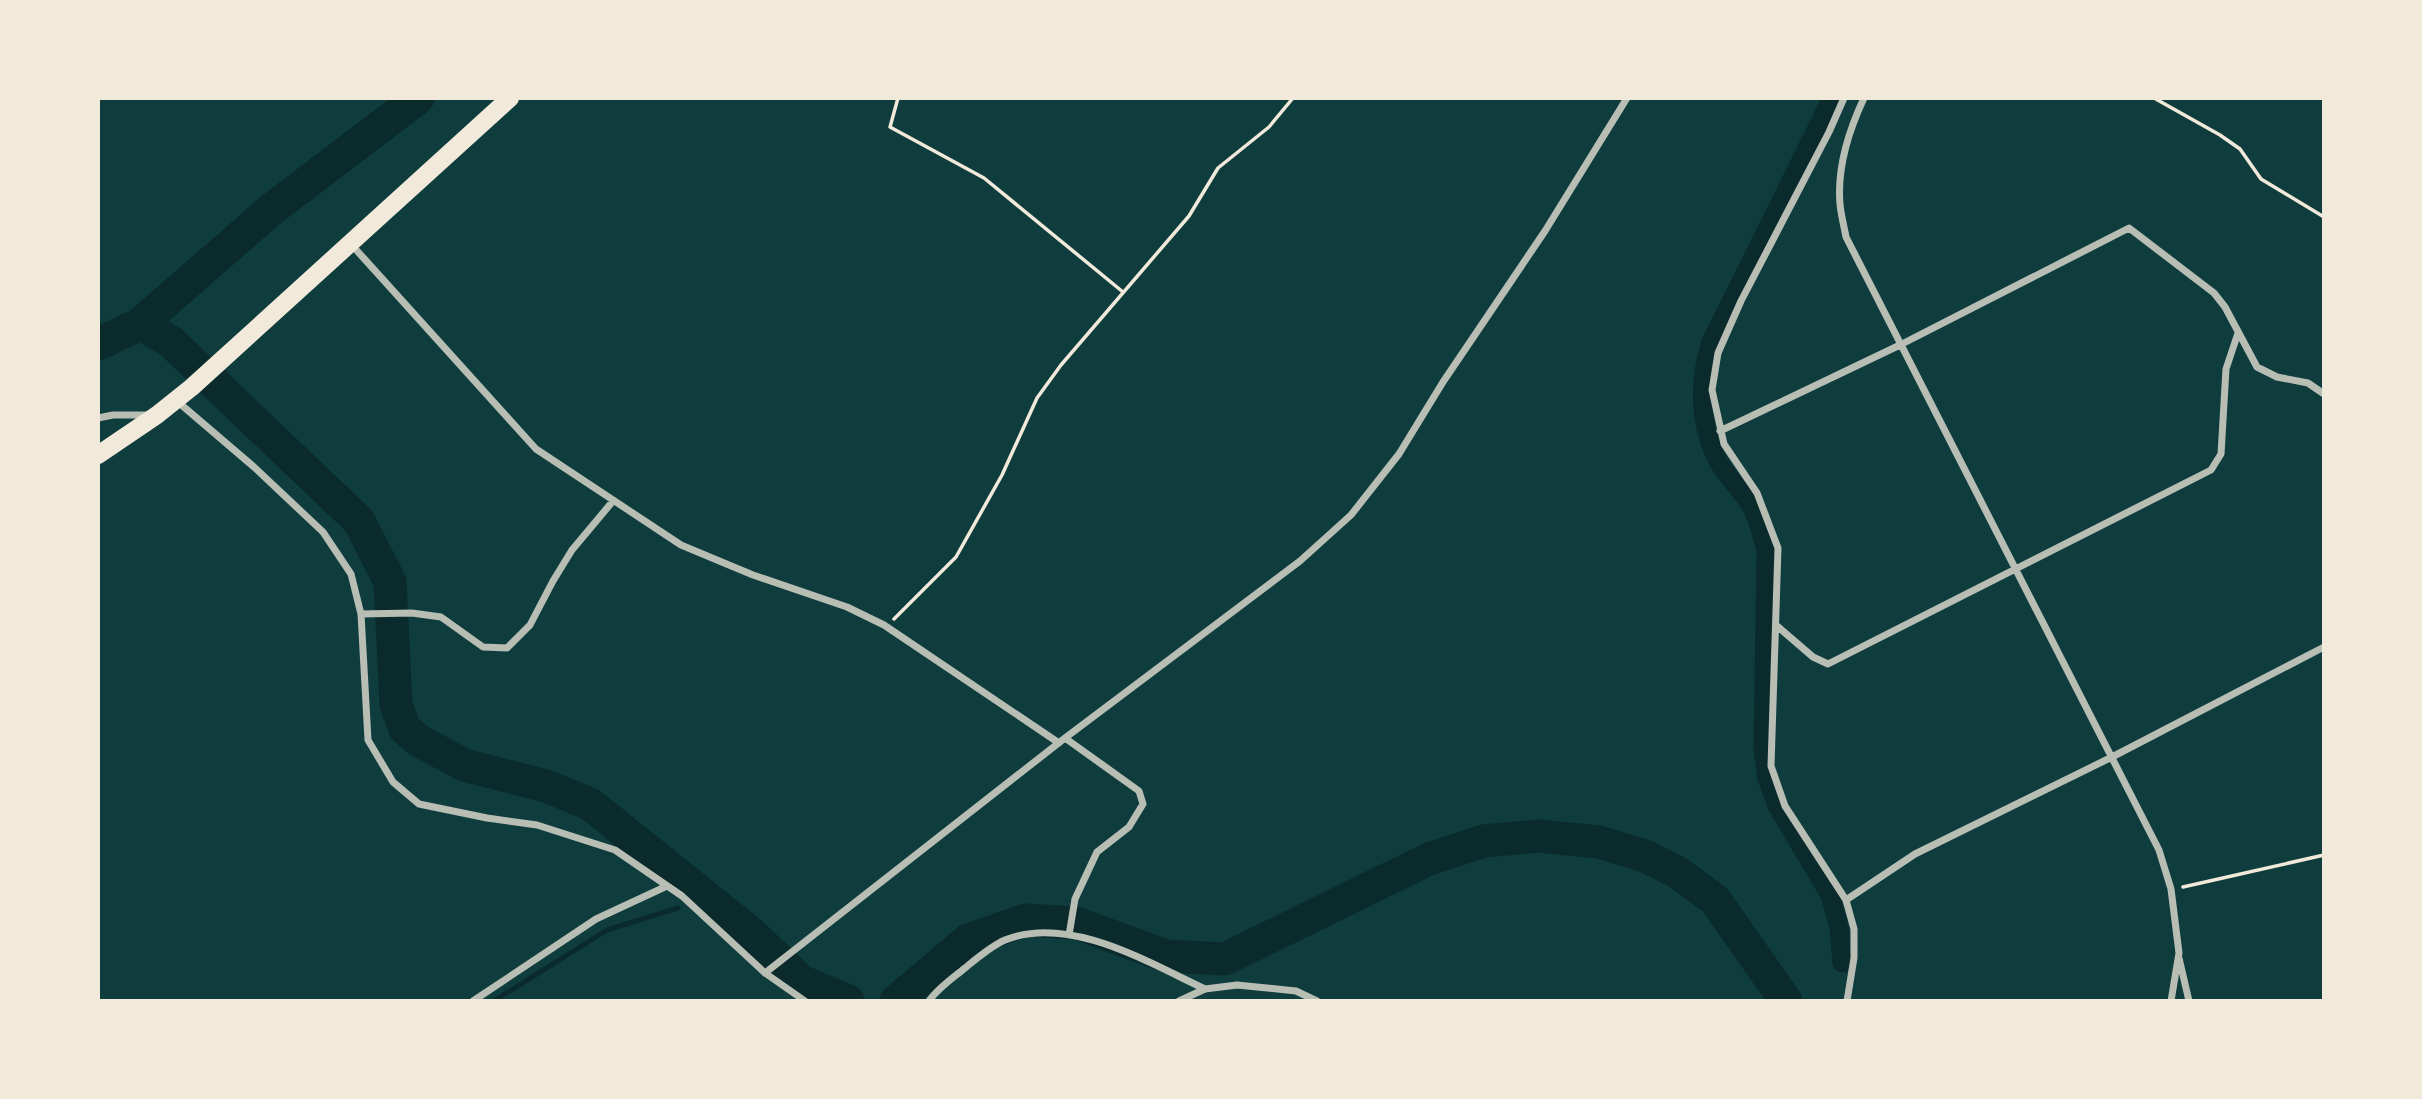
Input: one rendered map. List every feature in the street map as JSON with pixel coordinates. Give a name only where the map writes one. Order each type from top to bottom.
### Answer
[{"type":"highway","points":[[98,455],[157,415],[192,387],[510,98]]},
{"type":"street","points":[[765,973],[1062,740],[1300,561],[1351,515],[1399,454],[1443,382],[1545,231],[1627,98]]},
{"type":"street","points":[[1844,98],[1741,301],[1718,354],[1712,390],[1724,444],[1757,493],[1778,548],[1771,766],[1785,806],[1846,900],[1854,929],[1847,1001]]},
{"type":"street","points":[[1864,98],[1853,121],[1841,173],[1840,204],[1846,237],[2159,850],[2171,889],[2179,953],[2189,1001]]},
{"type":"street","points":[[1720,430],[1900,345],[2129,228],[2214,293],[2225,307],[2257,367],[2277,377],[2308,383],[2324,394]]},
{"type":"street","points":[[350,243],[536,449],[681,545],[753,575],[847,607],[886,626],[1139,791],[1143,804],[1129,827],[1097,852],[1074,899],[1069,933]]},
{"type":"street","points":[[1777,626],[1813,657],[1828,664],[2211,470],[2221,454],[2226,369],[2238,333]]},
{"type":"street","points":[[175,400],[254,467],[323,533],[351,574],[361,614],[369,740],[393,782],[419,804],[537,825],[615,850],[682,896],[765,973],[805,1001]]},
{"type":"street","points":[[98,418],[113,415],[157,415]]},
{"type":"street","points":[[361,614],[412,613],[441,617],[483,647],[508,648],[530,625],[572,550],[613,501]]},
{"type":"street","points":[[1846,900],[1915,854],[2112,757],[2324,647]]},
{"type":"street","points":[[473,1001],[596,919],[667,886]]},
{"type":"street","points":[[929,1001],[970,964],[1004,940],[1034,934],[1069,933],[1118,948],[1205,989]]},
{"type":"street","points":[[2171,1001],[2179,953]]},
{"type":"street","points":[[1179,1001],[1205,989],[1237,985],[1296,992],[1317,1001]]},
{"type":"path","points":[[898,98],[890,127],[984,178],[1123,292]]},
{"type":"path","points":[[886,626],[956,558],[1002,475],[1037,398],[1060,365],[1189,216],[1217,168],[1269,127],[1293,98]]},
{"type":"path","points":[[2154,98],[2220,135],[2239,149],[2261,179],[2324,217]]},
{"type":"path","points":[[2171,889],[2324,855]]},
{"type":"waterway","points":[[98,344],[140,324],[272,209],[418,98]]},
{"type":"waterway","points":[[1832,98],[1710,344],[1704,374],[1703,403],[1712,447],[1721,466],[1751,506],[1766,551],[1763,750],[1767,778],[1777,806],[1830,895],[1839,927],[1842,963]]},
{"type":"waterway","points":[[140,324],[170,341],[359,521],[390,582],[396,705],[405,729],[418,740],[464,765],[546,786],[590,804],[751,933],[801,981],[848,1001]]},
{"type":"waterway","points":[[896,1001],[968,940],[1026,920],[1076,923],[1166,956],[1225,959],[1429,859],[1484,841],[1538,836],[1599,842],[1645,856],[1677,872],[1715,900],[1786,1001]]},
{"type":"waterway","points":[[494,1001],[607,930],[678,908]]}]
